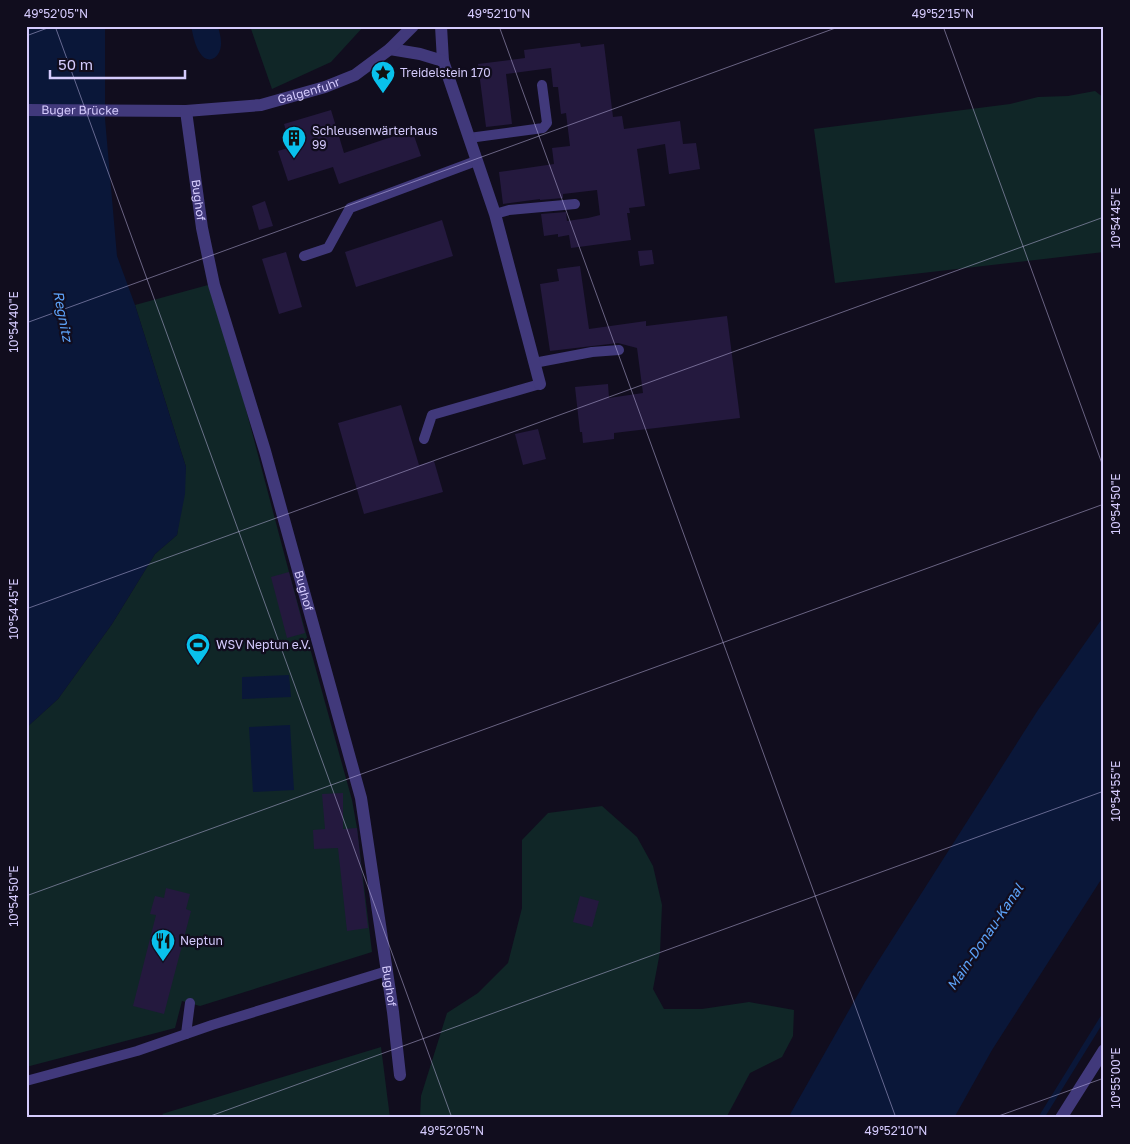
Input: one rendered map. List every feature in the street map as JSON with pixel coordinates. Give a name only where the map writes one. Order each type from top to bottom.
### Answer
[{"type":"street","name":"Galgenfuhr","points":[[133,111],[186,111],[261,105],[326,87],[355,75],[390,49],[413,26]]},
{"type":"street","points":[[441,26],[443,61],[495,214],[540,384]]},
{"type":"street","points":[[390,49],[420,54],[443,61]]},
{"type":"street","name":"Buger Brücke","points":[[26,110],[133,111]]},
{"type":"street","name":"Bughof","points":[[186,111],[202,228],[214,285],[265,451],[361,798],[387,970],[400,1075]]},
{"type":"street","points":[[1061,1118],[1104,1050]]},
{"type":"lane","points":[[469,138],[543,128],[547,123],[542,85]]},
{"type":"lane","points":[[304,256],[328,248],[350,208],[476,160]]},
{"type":"lane","points":[[495,214],[510,210],[575,204]]},
{"type":"lane","points":[[534,363],[592,352],[619,350]]},
{"type":"lane","points":[[424,439],[432,415],[540,384]]},
{"type":"lane","points":[[26,1081],[137,1051],[387,970]]},
{"type":"lane","points":[[186,1034],[190,1003]]},
{"type":"green space","points":[[250,26],[364,26],[331,62],[272,89]]},
{"type":"green space","points":[[1095,91],[1104,98],[1104,252],[835,283],[814,129],[1010,104],[1038,97],[1068,96]]},
{"type":"green space","name":"WSV Neptun e.V.","points":[[208,285],[239,383],[352,800],[372,952],[200,1006],[182,1001],[175,1028],[26,1067],[26,728],[58,699],[112,624],[155,554],[177,535],[186,467],[135,305]]},
{"type":"green space","points":[[602,806],[637,837],[653,866],[662,905],[660,952],[653,989],[664,1009],[702,1009],[749,1002],[794,1010],[793,1036],[782,1057],[750,1073],[726,1118],[420,1118],[421,1096],[447,1013],[478,993],[508,963],[522,908],[522,840],[548,813]]},
{"type":"green space","points":[[381,1047],[390,1118],[167,1118],[162,1114]]},
{"type":"water","name":"Regnitz","points":[[26,26],[105,26],[105,119],[117,256],[135,305],[186,467],[185,494],[177,535],[155,554],[112,624],[58,699],[26,728]]},
{"type":"water","points":[[191,26],[218,26],[221,47],[214,58],[207,59],[200,53],[195,44]]},
{"type":"water","name":"Main-Donau-Kanal","points":[[1104,616],[1104,875],[992,1050],[954,1118],[788,1118],[865,982],[1038,710]]},
{"type":"water","points":[[289,675],[291,697],[242,699],[242,677]]},
{"type":"water","points":[[290,725],[294,790],[253,792],[249,727]]},
{"type":"building","points":[[580,43],[581,47],[604,44],[613,117],[622,116],[624,129],[680,121],[683,144],[696,143],[700,169],[669,174],[665,144],[637,149],[645,206],[629,208],[630,213],[627,213],[631,240],[571,248],[569,235],[558,237],[558,234],[544,236],[541,214],[566,212],[567,221],[600,215],[597,190],[563,194],[563,198],[503,204],[499,172],[554,164],[552,148],[570,146],[566,113],[561,114],[558,87],[553,87],[551,68],[506,74],[512,124],[486,127],[478,64],[525,58],[524,50]]},
{"type":"building","points":[[331,110],[344,153],[412,130],[421,156],[339,184],[333,167],[288,181],[278,151],[291,147],[284,124]]},
{"type":"building","points":[[265,201],[273,226],[259,230],[252,206]]},
{"type":"building","points":[[442,220],[453,256],[356,287],[345,252]]},
{"type":"building","points":[[652,250],[654,264],[640,266],[638,251]]},
{"type":"building","points":[[286,252],[302,307],[279,314],[262,259]]},
{"type":"building","points":[[580,266],[589,329],[646,321],[646,326],[727,316],[740,418],[614,433],[614,439],[583,443],[575,387],[608,384],[609,398],[643,393],[637,348],[618,343],[550,351],[540,284],[559,281],[557,269]]},
{"type":"building","points":[[401,405],[419,465],[434,461],[443,492],[364,514],[338,423]]},
{"type":"building","points":[[538,429],[546,459],[523,465],[515,434]]},
{"type":"building","points":[[289,572],[305,633],[287,638],[271,577]]},
{"type":"building","points":[[343,793],[343,829],[357,828],[368,928],[347,931],[338,848],[314,849],[313,830],[325,829],[322,794]]},
{"type":"building","points":[[166,888],[190,894],[186,909],[191,911],[164,1014],[133,1006],[156,915],[150,914],[155,896],[164,898]]},
{"type":"building","points":[[580,896],[599,901],[592,927],[573,922]]},
{"type":"waterway","points":[[1041,1118],[1104,1016]]},
{"type":"place","name":"Treidelstein 170","points":[[383,94]]},
{"type":"place","name":"Schleusenwärterhaus 99","points":[[294,159]]},
{"type":"place","name":"WSV Neptun e.V.","points":[[198,666]]},
{"type":"place","name":"Neptun","points":[[163,962]]}]
